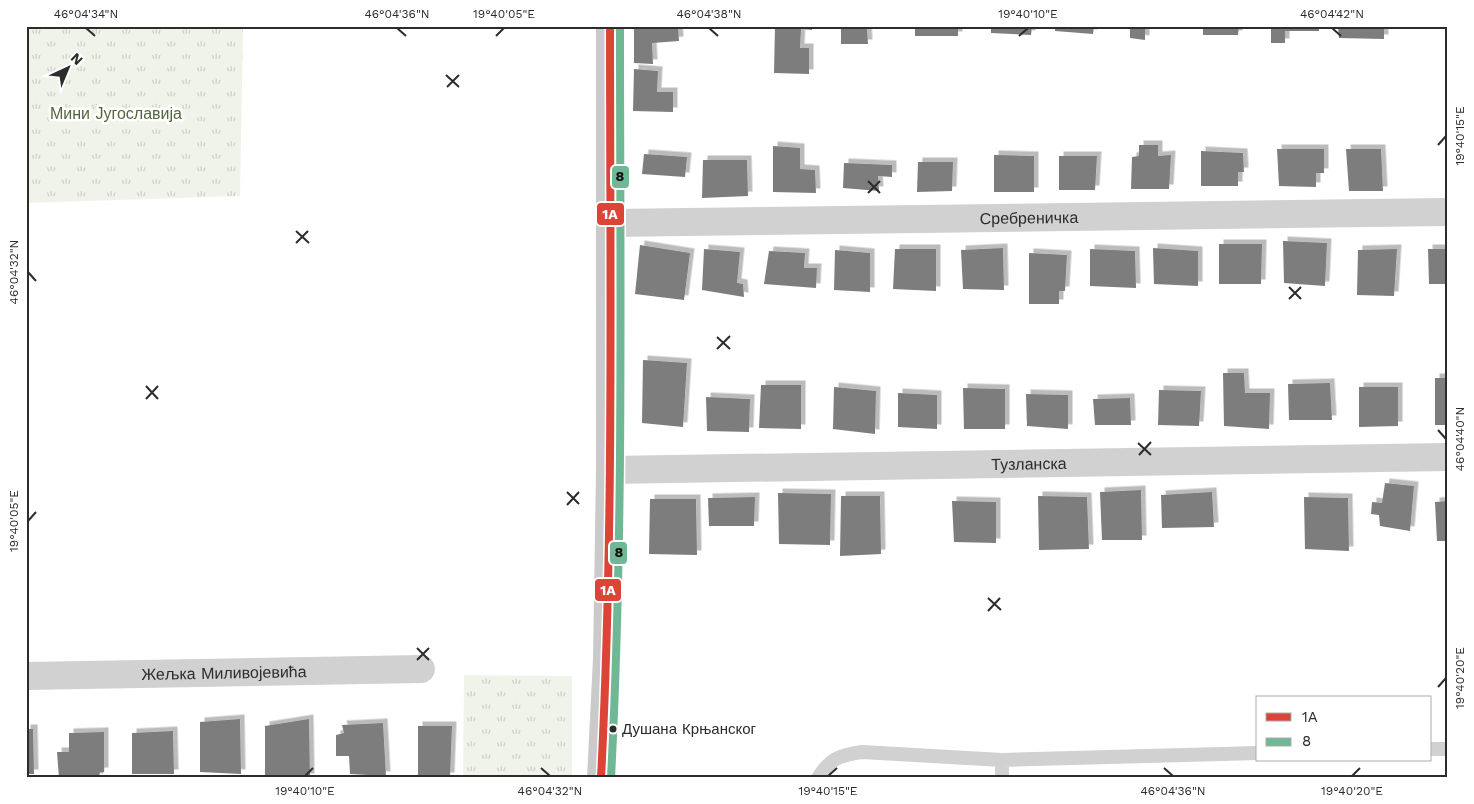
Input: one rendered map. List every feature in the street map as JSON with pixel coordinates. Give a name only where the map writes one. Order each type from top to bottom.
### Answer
[{"type":"street","points":[[601,778],[607,659],[610,470],[610,26]]},
{"type":"street","name":"Сребреничка","points":[[610,223],[1448,212]]},
{"type":"street","name":"Тузланска","points":[[610,470],[1448,457]]},
{"type":"street","name":"Жељка Миливојевића","points":[[26,676],[421,669]]},
{"type":"lane","points":[[1432,749],[1448,748]]},
{"type":"lane","points":[[818,778],[835,759],[842,755],[862,752],[1002,760],[1256,753]]},
{"type":"lane","points":[[1002,760],[1002,778]]},
{"type":"green space","name":"Мини Југославија","points":[[26,26],[243,26],[240,196],[26,203]]},
{"type":"green space","points":[[464,675],[572,676],[572,778],[463,778]]},
{"type":"building","points":[[634,26],[678,26],[679,41],[652,43],[653,64],[634,63]]},
{"type":"building","points":[[775,26],[812,26],[812,30],[801,29],[800,48],[809,48],[809,74],[774,73]]},
{"type":"building","points":[[887,26],[887,29],[867,29],[868,44],[841,44],[841,27]]},
{"type":"building","points":[[915,26],[958,26],[958,36],[915,36]]},
{"type":"building","points":[[991,26],[1032,26],[1031,35],[991,33]]},
{"type":"building","points":[[1055,26],[1094,26],[1093,34],[1055,31]]},
{"type":"building","points":[[1130,26],[1145,26],[1145,40],[1130,38]]},
{"type":"building","points":[[1203,26],[1239,26],[1238,35],[1203,35]]},
{"type":"building","points":[[1271,26],[1319,26],[1319,31],[1285,31],[1285,43],[1271,43]]},
{"type":"building","points":[[1338,26],[1384,26],[1384,39],[1339,38]]},
{"type":"building","points":[[634,69],[658,71],[657,92],[673,92],[673,112],[633,111]]},
{"type":"building","points":[[1139,145],[1158,145],[1158,156],[1171,155],[1169,189],[1131,189],[1132,157],[1139,156]]},
{"type":"building","points":[[773,146],[800,148],[800,169],[815,170],[816,193],[773,192]]},
{"type":"building","points":[[1277,149],[1324,149],[1324,173],[1316,173],[1316,187],[1279,186]]},
{"type":"building","points":[[1346,149],[1381,149],[1383,191],[1349,191]]},
{"type":"building","points":[[1201,151],[1243,153],[1244,172],[1238,172],[1238,186],[1201,186]]},
{"type":"building","points":[[644,154],[687,157],[685,177],[642,174]]},
{"type":"building","points":[[994,155],[1034,156],[1034,192],[994,192]]},
{"type":"building","points":[[1059,156],[1097,156],[1095,190],[1059,190]]},
{"type":"building","points":[[703,160],[747,160],[748,196],[702,198]]},
{"type":"building","points":[[918,162],[953,162],[952,191],[917,192]]},
{"type":"building","points":[[844,163],[892,165],[892,177],[878,176],[879,191],[843,188]]},
{"type":"building","points":[[1283,241],[1327,243],[1325,286],[1284,283]]},
{"type":"building","points":[[1219,244],[1262,244],[1261,284],[1219,284]]},
{"type":"building","points":[[640,245],[690,253],[684,300],[635,294]]},
{"type":"building","points":[[1003,248],[1004,290],[963,289],[961,250]]},
{"type":"building","points":[[1153,248],[1198,251],[1198,286],[1154,284]]},
{"type":"building","points":[[704,249],[740,252],[737,283],[743,284],[744,297],[702,290]]},
{"type":"building","points":[[895,249],[936,249],[936,291],[893,289]]},
{"type":"building","points":[[1090,249],[1135,251],[1136,288],[1090,286]]},
{"type":"building","points":[[1397,249],[1394,296],[1357,295],[1358,250]]},
{"type":"building","points":[[1428,249],[1448,249],[1448,284],[1429,284]]},
{"type":"building","points":[[835,250],[870,253],[870,292],[834,290]]},
{"type":"building","points":[[769,251],[805,253],[804,268],[817,268],[816,288],[764,284]]},
{"type":"building","points":[[1029,253],[1067,255],[1065,291],[1059,291],[1059,304],[1029,304]]},
{"type":"building","points":[[643,360],[687,363],[683,427],[642,423]]},
{"type":"building","points":[[1223,373],[1244,373],[1245,393],[1270,393],[1269,429],[1224,426]]},
{"type":"building","points":[[1435,378],[1448,378],[1448,425],[1435,425]]},
{"type":"building","points":[[1330,383],[1332,420],[1289,420],[1288,384]]},
{"type":"building","points":[[761,385],[801,385],[801,429],[759,428]]},
{"type":"building","points":[[834,387],[876,391],[875,434],[833,429]]},
{"type":"building","points":[[1359,387],[1398,387],[1398,426],[1359,427]]},
{"type":"building","points":[[963,388],[1005,389],[1005,429],[964,429]]},
{"type":"building","points":[[1159,390],[1201,391],[1199,426],[1158,425]]},
{"type":"building","points":[[898,393],[937,395],[937,429],[898,427]]},
{"type":"building","points":[[1026,394],[1068,395],[1068,429],[1027,426]]},
{"type":"building","points":[[706,397],[750,399],[749,432],[707,431]]},
{"type":"building","points":[[1130,398],[1131,425],[1095,425],[1093,399]]},
{"type":"building","points":[[1385,483],[1414,486],[1410,531],[1380,526],[1379,515],[1371,514],[1372,502],[1382,503]]},
{"type":"building","points":[[1141,490],[1142,540],[1102,540],[1100,492]]},
{"type":"building","points":[[1212,492],[1214,527],[1162,528],[1161,495]]},
{"type":"building","points":[[778,493],[831,494],[830,545],[779,544]]},
{"type":"building","points":[[841,496],[880,496],[881,554],[840,556]]},
{"type":"building","points":[[1038,496],[1087,497],[1089,549],[1039,550]]},
{"type":"building","points":[[755,497],[754,526],[709,526],[708,498]]},
{"type":"building","points":[[1304,497],[1348,498],[1349,551],[1305,549]]},
{"type":"building","points":[[650,499],[696,499],[697,555],[649,554]]},
{"type":"building","points":[[952,501],[996,502],[996,543],[954,542]]},
{"type":"building","points":[[1448,501],[1448,541],[1437,541],[1435,502]]},
{"type":"building","points":[[240,719],[241,774],[200,772],[200,722]]},
{"type":"building","points":[[309,719],[310,778],[265,778],[265,726]]},
{"type":"building","points":[[383,723],[386,776],[350,774],[349,756],[336,756],[336,735],[344,733],[342,725]]},
{"type":"building","points":[[418,726],[452,726],[450,777],[418,776]]},
{"type":"building","points":[[26,729],[33,729],[34,774],[26,774]]},
{"type":"building","points":[[173,731],[174,774],[132,774],[132,733]]},
{"type":"building","points":[[104,732],[104,772],[100,772],[99,778],[59,778],[57,752],[69,752],[69,733]]},
{"type":"transit line","name":"1A","points":[[601,778],[610,496],[610,26]]},
{"type":"transit line","name":"8","points":[[611,778],[620,496],[620,26]]},
{"type":"place","name":"Душана Крњанског","points":[[613,729]]}]
